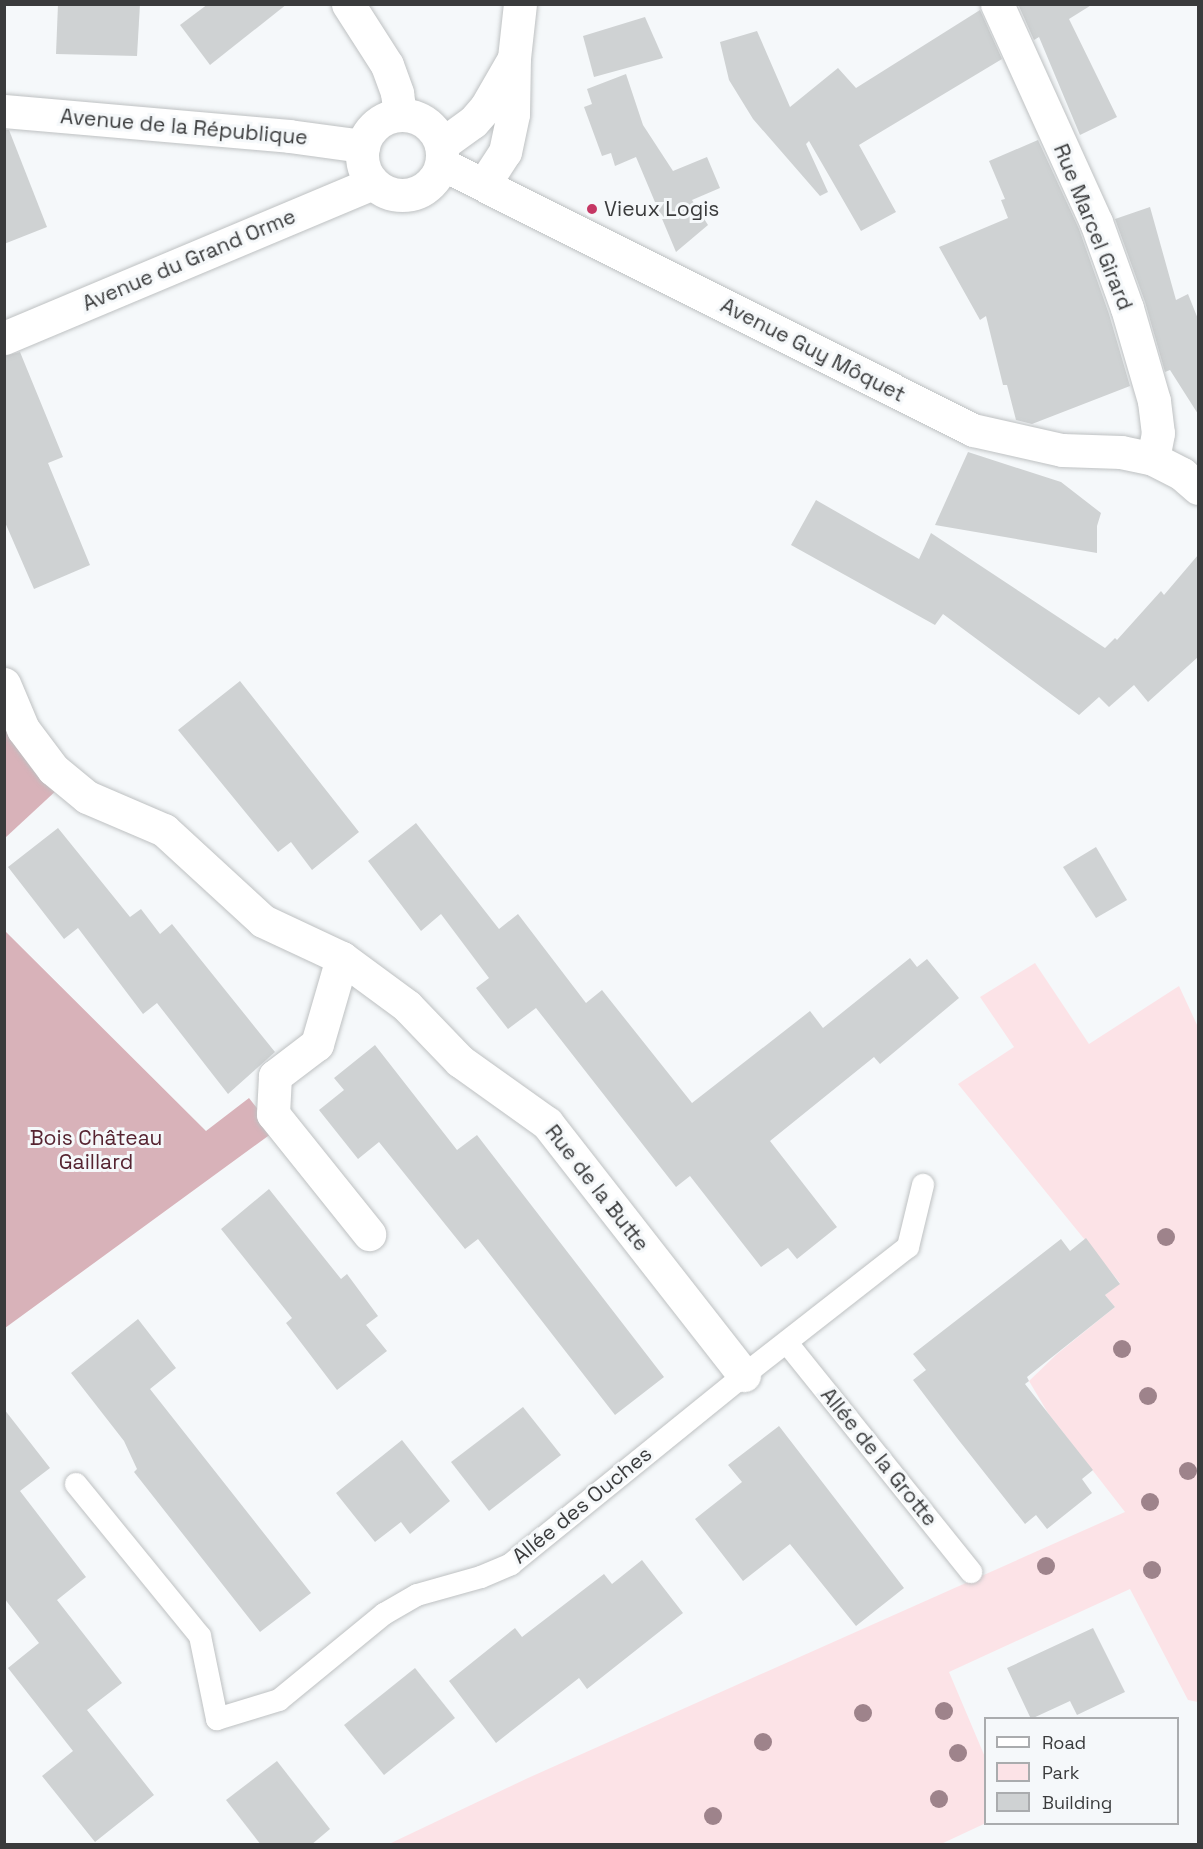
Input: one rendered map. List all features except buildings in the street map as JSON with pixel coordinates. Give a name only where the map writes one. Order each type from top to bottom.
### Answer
[{"type":"street","points":[[348,4],[387,65],[397,93],[400,114]]},
{"type":"street","points":[[484,184],[505,152],[513,114],[514,58],[520,4]]},
{"type":"street","name":"Rue Marcel Girard","points":[[997,4],[1096,222],[1127,308],[1154,401],[1158,433],[1153,459]]},
{"type":"street","points":[[442,154],[436,133],[426,122],[414,116],[400,114],[376,124],[363,146],[362,159],[373,183],[385,191],[399,195],[413,194],[426,188],[436,177],[442,154],[489,102],[514,58]]},
{"type":"street","name":"Avenue de la République","points":[[4,111],[289,136],[363,146]]},
{"type":"street","name":"Avenue Guy Môquet","points":[[442,154],[484,184],[973,430],[1062,450],[1121,452],[1153,459],[1182,474],[1198,488]]},
{"type":"street","name":"Avenue du Grand Orme","points":[[4,338],[373,183]]},
{"type":"street","name":"Rue de la Butte","points":[[4,684],[23,729],[53,769],[87,797],[164,830],[263,921],[342,958],[407,1006],[460,1061],[504,1090],[547,1123],[744,1375]]},
{"type":"street","points":[[342,958],[317,1044],[275,1076],[273,1114],[369,1233]]},
{"type":"lane","points":[[744,1375],[908,1247],[923,1185]]},
{"type":"lane","name":"Allée de la Grotte","points":[[787,1342],[971,1572]]},
{"type":"lane","name":"Allée des Ouches","points":[[76,1484],[200,1636],[217,1719],[279,1700],[384,1614],[417,1595],[482,1577],[511,1564],[744,1375]]},
{"type":"green space","points":[[4,687],[59,788],[5,838],[4,838]]},
{"type":"green space","name":"Bois Château Gaillard","points":[[4,930],[206,1131],[249,1098],[275,1131],[5,1328]]},
{"type":"green space","points":[[1035,963],[1089,1044],[1179,986],[1198,1027],[1198,1702],[1188,1700],[1130,1589],[949,1672],[984,1755],[984,1824],[941,1844],[389,1844],[528,1778],[1125,1512],[1048,1413],[1029,1381],[1057,1354],[1115,1307],[1105,1295],[1120,1283],[958,1084],[1014,1047],[980,997]]},
{"type":"place","name":"Vieux Logis","points":[[592,209]]}]
